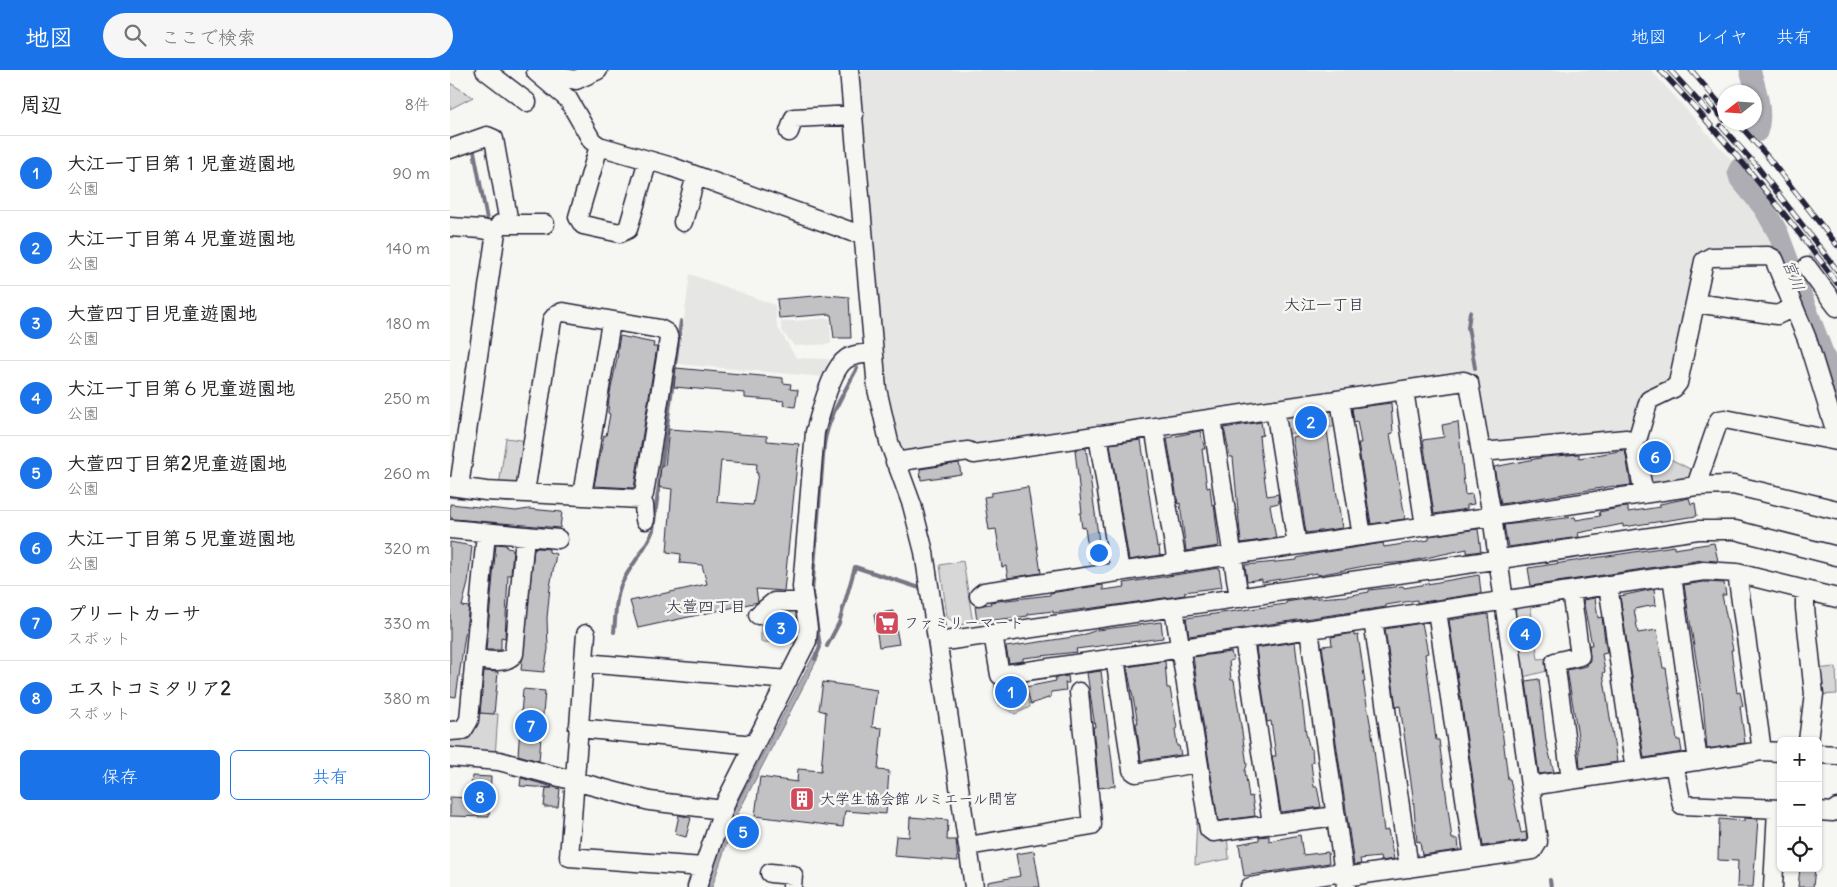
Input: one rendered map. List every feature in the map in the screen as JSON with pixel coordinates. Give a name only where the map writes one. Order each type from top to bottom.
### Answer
[{"type":"street","points":[[485,70],[527,102]]},
{"type":"street","points":[[534,71],[576,80],[598,70]]},
{"type":"street","points":[[849,70],[872,354],[882,415],[895,462],[918,523],[938,642],[974,887]]},
{"type":"street","points":[[534,71],[568,100],[592,141],[599,146],[696,176],[852,232],[863,231]]},
{"type":"street","points":[[789,132],[794,118],[854,115]]},
{"type":"street","points":[[450,149],[487,136],[494,138],[505,223],[545,224]]},
{"type":"street","points":[[599,146],[578,217],[583,225],[620,233],[628,229],[648,160]]},
{"type":"street","points":[[683,222],[696,176]]},
{"type":"street","points":[[450,227],[482,228],[496,232],[455,487],[633,500],[644,509],[644,494],[669,339],[667,333],[660,329],[562,312],[556,314],[552,320],[525,492]]},
{"type":"street","points":[[1634,441],[1638,437],[1649,400],[1674,388],[1678,383],[1704,261],[1711,257],[1768,256],[1774,259],[1783,277],[1820,380],[1837,436]]},
{"type":"street","points":[[1783,277],[1807,267],[1837,307]]},
{"type":"street","points":[[1696,303],[1777,314],[1794,307]]},
{"type":"street","points":[[582,495],[611,322]]},
{"type":"street","points":[[697,887],[723,810],[807,641],[808,628],[802,587],[815,432],[837,370],[845,360],[854,356],[872,354]]},
{"type":"street","points":[[895,462],[968,451],[974,454],[1404,390],[1464,382],[1469,383],[1492,516],[1538,842],[1533,850],[1409,868],[1345,882]]},
{"type":"street","points":[[1404,390],[1424,526]]},
{"type":"street","points":[[1340,400],[1362,536]]},
{"type":"street","points":[[1275,409],[1296,546]]},
{"type":"street","points":[[1212,418],[1239,598]]},
{"type":"street","points":[[1696,486],[1719,420],[1725,419],[1837,441]]},
{"type":"street","points":[[1154,427],[1177,563]]},
{"type":"street","points":[[1098,435],[1120,572]]},
{"type":"street","points":[[1482,452],[1626,439],[1634,441]]},
{"type":"street","points":[[1634,441],[1644,494]]},
{"type":"street","points":[[979,596],[984,592],[1696,486],[1733,485],[1837,510]]},
{"type":"street","points":[[450,529],[558,539]]},
{"type":"street","points":[[938,642],[1716,529],[1754,534],[1837,556]]},
{"type":"street","points":[[450,731],[463,730],[469,720],[486,533]]},
{"type":"street","points":[[475,658],[500,661],[511,658],[514,654],[524,536]]},
{"type":"street","points":[[992,634],[1000,675],[1704,571],[1737,573],[1837,598]]},
{"type":"street","points":[[1737,573],[1762,751]]},
{"type":"street","points":[[1672,576],[1698,761]]},
{"type":"street","points":[[1608,586],[1635,770]]},
{"type":"street","points":[[1805,590],[1804,608],[1814,694],[1809,737]]},
{"type":"street","points":[[1571,591],[1580,656],[1554,662],[1571,780]]},
{"type":"street","points":[[758,615],[774,602],[804,602]]},
{"type":"street","points":[[1174,608],[1209,829],[1213,832],[1336,816]]},
{"type":"street","points":[[1437,611],[1474,858]]},
{"type":"street","points":[[1373,620],[1409,868]]},
{"type":"street","points":[[1309,630],[1345,882]]},
{"type":"street","points":[[586,634],[569,857],[703,867]]},
{"type":"street","points":[[1244,639],[1272,824]]},
{"type":"street","points":[[1115,658],[1132,770],[1136,773],[1198,763]]},
{"type":"street","points":[[584,663],[788,680]]},
{"type":"street","points":[[968,846],[1092,825],[1079,692]]},
{"type":"street","points":[[578,728],[754,745]]},
{"type":"street","points":[[1530,786],[1762,751],[1777,752]]},
{"type":"street","points":[[1822,754],[1837,755]]},
{"type":"street","points":[[450,757],[499,760],[650,801],[723,810]]},
{"type":"street","points":[[1674,764],[1682,805],[1777,809]]},
{"type":"street","points":[[1822,811],[1834,812],[1837,808]]},
{"type":"street","points":[[1773,887],[1778,827]]},
{"type":"street","points":[[770,873],[793,875],[792,887]]},
{"type":"street","points":[[1250,887],[1336,873],[1345,882]]},
{"type":"shaded area","points":[[855,70],[1651,70],[1735,164],[1732,173],[1735,182],[1758,206],[1774,249],[1702,251],[1671,382],[1634,431],[1490,445],[1478,375],[908,457],[894,436],[884,358],[878,353]]},
{"type":"shaded area","points":[[450,83],[473,97],[450,109]]},
{"type":"shaded area","points":[[690,274],[775,305],[777,326],[796,358],[829,359],[824,377],[678,364]]},
{"type":"shaded area","points":[[830,318],[831,344],[794,346],[782,331],[781,322]]},
{"type":"shaded area","points":[[1331,406],[1336,411],[1338,426],[1286,434],[1283,419],[1288,413]]},
{"type":"shaded area","points":[[506,438],[528,441],[522,480],[515,487],[499,486]]},
{"type":"shaded area","points":[[1641,444],[1692,470],[1689,476],[1686,480],[1676,484],[1651,487]]},
{"type":"shaded area","points":[[963,561],[973,623],[957,625],[947,617],[940,565]]},
{"type":"shaded area","points":[[1530,603],[1538,659],[1549,658],[1551,670],[1523,677],[1513,611],[1517,606]]},
{"type":"shaded area","points":[[796,608],[801,631],[799,643],[761,642],[761,624],[778,609]]},
{"type":"shaded area","points":[[815,653],[819,656],[735,819],[712,887],[707,887],[729,819]]},
{"type":"shaded area","points":[[1836,667],[1837,694],[1819,695],[1815,669]]},
{"type":"shaded area","points":[[1025,676],[1030,707],[1015,714],[996,703],[994,682]]},
{"type":"shaded area","points":[[476,713],[498,714],[495,757],[450,752],[450,739],[470,737],[474,732]]},
{"type":"shaded area","points":[[1199,814],[1205,839],[1227,835],[1229,859],[1195,865],[1197,815]]},
{"type":"shaded area","points":[[739,818],[755,821],[745,846],[731,842]]},
{"type":"building","points":[[827,295],[849,297],[851,338],[834,338],[831,314],[779,318],[777,299]]},
{"type":"building","points":[[620,336],[654,343],[653,347],[657,347],[634,488],[594,486],[610,414],[608,413],[609,398]]},
{"type":"building","points":[[676,368],[783,378],[783,383],[791,384],[790,389],[798,390],[795,407],[783,405],[784,401],[745,398],[745,393],[674,387]]},
{"type":"building","points":[[1391,403],[1393,433],[1390,434],[1405,517],[1404,519],[1371,524],[1358,443],[1361,443],[1357,421],[1354,422],[1352,408]]},
{"type":"building","points":[[1261,422],[1263,435],[1259,436],[1267,496],[1278,494],[1279,503],[1270,505],[1276,538],[1241,543],[1233,457],[1230,457],[1224,428]]},
{"type":"building","points":[[1458,422],[1465,495],[1472,494],[1474,504],[1467,505],[1467,509],[1434,514],[1423,440],[1444,437],[1442,425]]},
{"type":"building","points":[[669,429],[767,436],[767,441],[799,444],[784,591],[756,589],[758,602],[638,628],[630,601],[707,584],[702,565],[680,563],[681,554],[667,552],[672,489],[659,487],[661,466],[665,466]],"holes":[[[721,461],[757,464],[756,473],[758,473],[753,505],[717,502]]]},
{"type":"building","points":[[1200,431],[1205,449],[1202,449],[1207,488],[1210,487],[1212,505],[1214,504],[1219,546],[1186,551],[1180,503],[1178,504],[1167,438]]},
{"type":"building","points":[[1327,431],[1342,528],[1306,533],[1292,437]]},
{"type":"building","points":[[1141,440],[1157,547],[1159,546],[1160,555],[1129,560],[1110,444]]},
{"type":"building","points":[[1086,448],[1100,549],[1102,548],[1104,561],[1090,563],[1085,527],[1082,528],[1080,513],[1082,513],[1075,450]]},
{"type":"building","points":[[1625,450],[1631,485],[1501,504],[1494,467],[1545,457],[1579,454],[1579,458]]},
{"type":"building","points":[[959,463],[961,474],[921,480],[920,469]]},
{"type":"building","points":[[1028,487],[1041,573],[1008,578],[1006,566],[1002,567],[996,529],[989,530],[984,497],[991,496],[991,493]]},
{"type":"building","points":[[1689,498],[1691,504],[1695,503],[1697,516],[1623,527],[1623,524],[1578,533],[1579,537],[1508,547],[1504,525],[1575,517],[1576,520],[1600,516],[1599,512],[1618,508],[1628,507],[1628,512],[1660,507],[1660,504]]},
{"type":"building","points":[[450,504],[516,511],[529,509],[562,512],[560,528],[454,519],[450,517]]},
{"type":"building","points":[[1478,529],[1481,551],[1467,553],[1467,549],[1407,562],[1370,565],[1318,575],[1317,573],[1262,582],[1262,579],[1247,581],[1245,565],[1297,560],[1297,558],[1314,554],[1383,543],[1384,547],[1410,543],[1429,540],[1429,536]]},
{"type":"building","points":[[450,542],[472,546],[468,583],[462,606],[469,607],[456,697],[450,696]]},
{"type":"building","points":[[1714,543],[1718,561],[1702,560],[1531,586],[1528,568],[1674,546],[1674,549]]},
{"type":"building","points":[[496,544],[506,545],[507,548],[513,549],[511,575],[508,575],[505,638],[501,637],[501,650],[486,650]]},
{"type":"building","points":[[534,549],[549,549],[549,552],[556,554],[550,587],[547,618],[548,649],[544,672],[521,670]]},
{"type":"building","points":[[1219,568],[1222,587],[1184,592],[1185,595],[1109,606],[1028,614],[1028,616],[977,622],[975,606],[991,604],[990,602],[1050,595],[1050,593],[1103,585],[1103,590],[1125,587],[1124,583]]},
{"type":"building","points":[[1479,575],[1481,593],[1417,603],[1417,600],[1386,605],[1386,607],[1189,636],[1186,618],[1286,604],[1286,602],[1305,599],[1346,596],[1369,592],[1369,590],[1403,586],[1404,588]]},
{"type":"building","points":[[1704,582],[1724,583],[1726,595],[1722,595],[1733,650],[1731,650],[1737,693],[1740,692],[1743,706],[1740,706],[1745,743],[1707,749],[1703,702],[1684,585]]},
{"type":"building","points":[[1654,589],[1656,605],[1634,609],[1638,633],[1657,630],[1663,668],[1666,668],[1677,740],[1680,740],[1682,752],[1644,758],[1620,596]]},
{"type":"building","points":[[1595,598],[1598,618],[1602,617],[1607,653],[1602,654],[1605,672],[1603,673],[1617,762],[1580,768],[1578,736],[1567,670],[1587,666],[1590,660],[1589,645],[1592,645],[1583,600]]},
{"type":"building","points":[[893,611],[899,644],[879,647],[874,614]]},
{"type":"building","points":[[1488,614],[1508,779],[1510,779],[1521,833],[1526,832],[1527,840],[1483,846],[1449,620]]},
{"type":"building","points":[[1161,622],[1163,638],[1076,649],[1077,652],[1023,658],[1023,661],[1009,663],[1006,647],[1080,636],[1097,630]]},
{"type":"building","points":[[1422,623],[1428,653],[1425,654],[1436,740],[1439,740],[1452,839],[1458,839],[1459,850],[1422,855],[1420,841],[1417,842],[1413,796],[1400,706],[1396,707],[1385,629]]},
{"type":"building","points":[[1354,633],[1354,636],[1358,635],[1384,831],[1388,830],[1394,859],[1381,861],[1380,857],[1360,859],[1361,864],[1354,865],[1322,646],[1332,645],[1331,637]]},
{"type":"building","points":[[1295,642],[1306,734],[1310,749],[1312,749],[1313,762],[1311,763],[1314,787],[1317,787],[1321,807],[1281,812],[1272,756],[1276,756],[1271,721],[1267,722],[1256,648]]},
{"type":"building","points":[[1231,652],[1233,660],[1229,661],[1231,680],[1234,680],[1247,765],[1245,771],[1249,797],[1252,796],[1255,816],[1218,821],[1193,657]]},
{"type":"building","points":[[1165,661],[1167,688],[1170,688],[1177,728],[1175,729],[1177,746],[1179,746],[1181,755],[1141,761],[1136,723],[1138,723],[1127,667]]},
{"type":"building","points":[[484,671],[498,672],[494,714],[480,713]]},
{"type":"building","points":[[1101,671],[1115,786],[1099,788],[1093,727],[1095,727],[1087,673]]},
{"type":"building","points":[[1068,676],[1069,683],[1065,683],[1066,690],[1051,692],[1051,697],[1031,704],[1026,687],[1056,681],[1055,678]]},
{"type":"building","points":[[1539,679],[1546,741],[1554,772],[1539,774],[1526,681]]},
{"type":"building","points":[[823,682],[877,690],[872,727],[882,728],[878,770],[889,771],[886,814],[845,811],[843,827],[755,816],[760,777],[797,782],[798,769],[821,771],[826,712],[819,710]]},
{"type":"building","points":[[523,689],[545,691],[539,761],[518,755]]},
{"type":"building","points":[[472,776],[491,777],[489,817],[450,816],[450,797],[470,798]]},
{"type":"building","points":[[521,778],[560,789],[558,807],[544,807],[546,788],[552,788],[520,786]]},
{"type":"building","points":[[679,815],[691,818],[686,837],[675,834]]},
{"type":"building","points":[[910,817],[948,820],[947,840],[956,840],[958,861],[894,856],[896,836],[909,837]]},
{"type":"building","points":[[1744,818],[1758,819],[1753,887],[1737,887],[1738,861],[1718,860],[1719,819],[1744,821]]},
{"type":"building","points":[[1300,835],[1303,855],[1328,852],[1329,863],[1244,876],[1239,844],[1259,840],[1259,837],[1269,836],[1269,841]]},
{"type":"building","points":[[1034,851],[1040,887],[988,887],[988,882],[1020,876],[1016,854]]},
{"type":"building","points":[[1800,872],[1815,872],[1813,887],[1798,887]]},
{"type":"waterway","name":"宮川","points":[[1750,70],[1757,93],[1760,117],[1757,132]]},
{"type":"waterway","points":[[473,146],[488,225]]},
{"type":"waterway","name":"宮川","points":[[1740,168],[1738,172],[1740,179],[1764,208],[1778,233],[1837,390]]},
{"type":"waterway","points":[[1470,312],[1468,327],[1475,368]]},
{"type":"waterway","points":[[614,632],[620,587],[653,530],[681,321]]},
{"type":"waterway","points":[[815,659],[820,647],[812,592],[824,445],[833,415],[857,368]]},
{"type":"waterway","points":[[450,496],[510,501]]},
{"type":"waterway","points":[[827,646],[839,623],[855,567],[923,589]]},
{"type":"waterway","points":[[1550,880],[1551,887]]},
{"type":"tunnel","points":[[1813,262],[1837,244]]},
{"type":"railway","points":[[1660,70],[1752,174],[1837,283]]},
{"type":"railway","points":[[1670,70],[1709,113]]},
{"type":"railway","points":[[1691,70],[1717,100]]},
{"type":"railway","points":[[1707,100],[1717,112]]},
{"type":"railway","points":[[1725,130],[1756,165],[1837,270]]},
{"type":"railway","points":[[1744,130],[1837,245]]},
{"type":"place","name":"大江一丁目第４児童遊園地","points":[[1311,422]]},
{"type":"place","name":"大江一丁目第５児童遊園地","points":[[1655,457]]},
{"type":"place","name":"ファミリーマート","points":[[887,623]]},
{"type":"place","name":"大萱四丁目児童遊園地","points":[[781,628]]},
{"type":"place","name":"大江一丁目第６児童遊園地","points":[[1525,634]]},
{"type":"place","name":"大江一丁目第１児童遊園地","points":[[1011,692]]},
{"type":"place","name":"プリートカーサ","points":[[531,726]]},
{"type":"place","name":"エストコミタリア2","points":[[480,797]]},
{"type":"place","name":"大学生協会館 ルミエール間宮","points":[[802,799]]},
{"type":"place","name":"大萱四丁目第2児童遊園地","points":[[743,832]]},
{"type":"district","name":"大江一丁目","points":[[1324,304]]},
{"type":"district","name":"大萱四丁目","points":[[706,606]]}]
